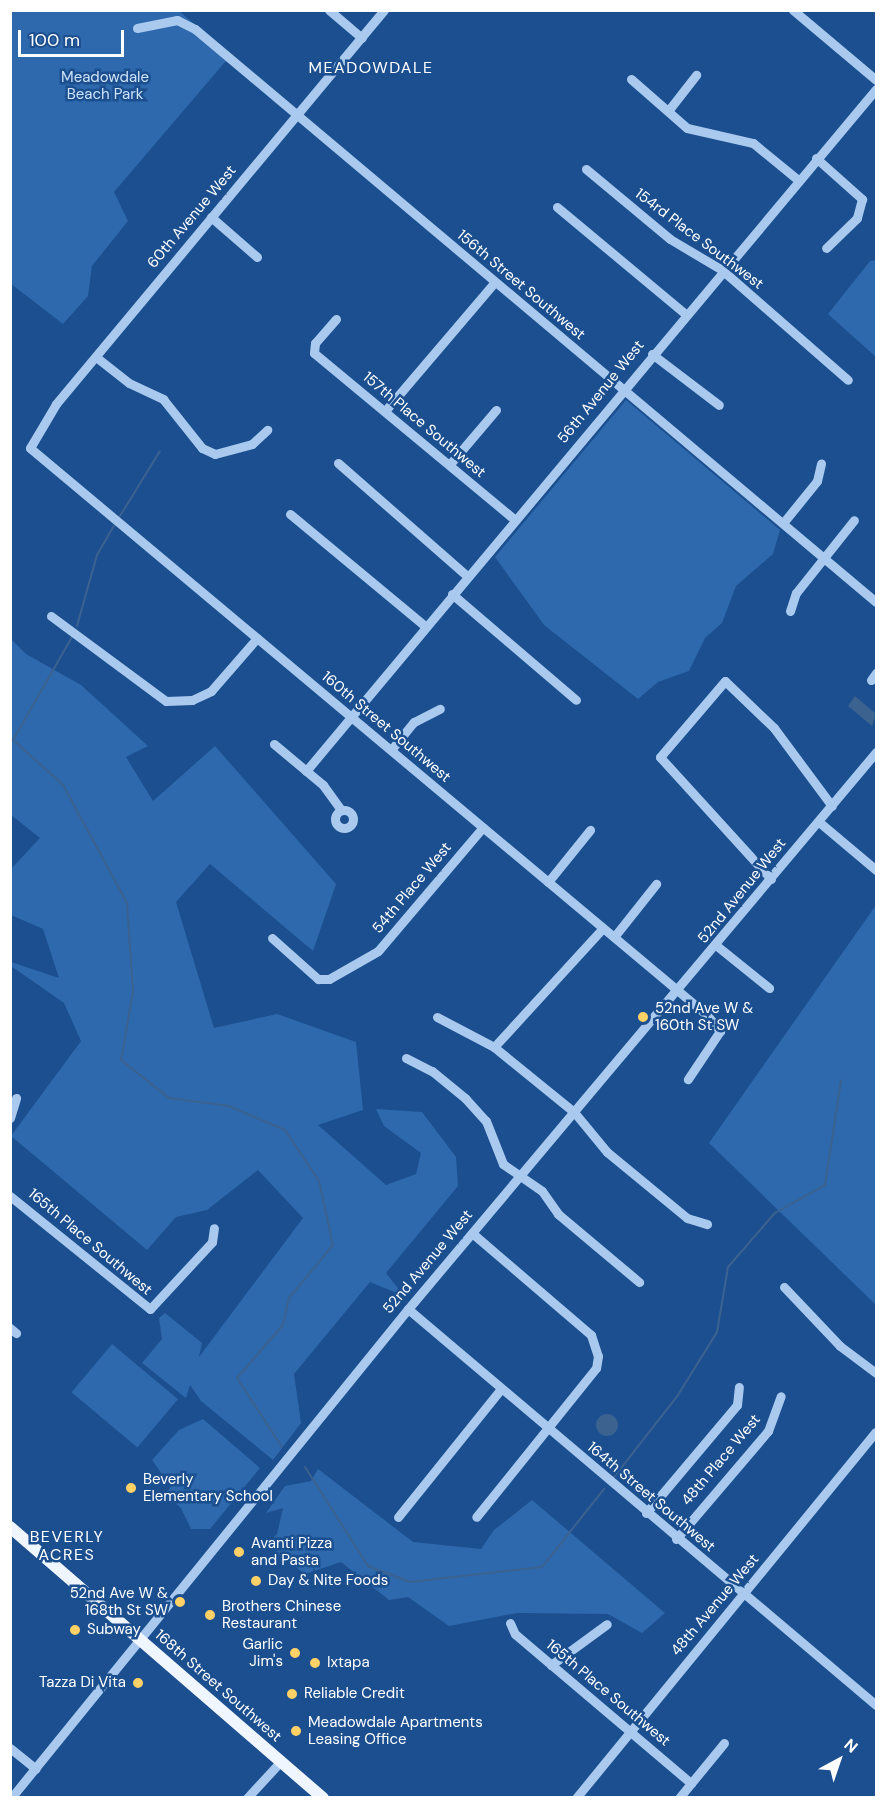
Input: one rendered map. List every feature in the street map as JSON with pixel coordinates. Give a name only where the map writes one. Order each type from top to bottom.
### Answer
[{"type":"main road","name":"168th Street Southwest","points":[[10,1527],[323,1797]]},
{"type":"street","points":[[329,10],[362,38]]},
{"type":"street","name":"60th Avenue West","points":[[30,448],[56,404],[384,10]]},
{"type":"street","points":[[793,10],[876,80]]},
{"type":"street","name":"156th Street Southwest","points":[[137,28],[177,20],[195,29],[295,117],[876,602]]},
{"type":"street","points":[[668,111],[696,75]]},
{"type":"street","points":[[632,79],[687,128],[753,143],[798,180]]},
{"type":"street","name":"56th Avenue West","points":[[306,771],[623,390],[684,313],[876,89]]},
{"type":"street","points":[[816,159],[862,199],[857,218],[826,248]]},
{"type":"street","name":"154rd Place Southwest","points":[[586,169],[670,239],[722,270],[848,380]]},
{"type":"street","points":[[557,207],[684,313]]},
{"type":"street","points":[[211,217],[257,257]]},
{"type":"street","points":[[385,411],[494,283]]},
{"type":"street","name":"157th Place Southwest","points":[[336,319],[315,343],[314,353],[515,520]]},
{"type":"street","points":[[652,354],[719,405]]},
{"type":"street","points":[[96,357],[129,383],[163,399],[202,448],[215,454],[252,444],[267,430]]},
{"type":"street","points":[[450,464],[496,410]]},
{"type":"street","name":"160th Street Southwest","points":[[30,448],[679,991],[720,1031],[688,1079]]},
{"type":"street","points":[[338,463],[467,576]]},
{"type":"street","points":[[783,523],[817,481],[821,463]]},
{"type":"street","points":[[290,514],[425,626]]},
{"type":"street","points":[[790,610],[796,593],[854,520]]},
{"type":"street","points":[[452,594],[576,700]]},
{"type":"street","points":[[51,616],[166,701],[192,700],[212,691],[257,638]]},
{"type":"street","points":[[771,879],[660,757],[725,681],[774,729],[832,806]]},
{"type":"street","points":[[391,750],[414,722],[440,710]]},
{"type":"street","points":[[274,744],[306,771],[341,810]]},
{"type":"street","name":"52nd Avenue West","points":[[11,1797],[408,1309],[717,946],[876,752]]},
{"type":"street","points":[[819,822],[876,870]]},
{"type":"street","name":"54th Place West","points":[[272,938],[318,979],[329,979],[378,951],[483,827]]},
{"type":"street","points":[[548,882],[590,830]]},
{"type":"street","points":[[614,937],[656,884]]},
{"type":"street","points":[[494,1047],[603,928]]},
{"type":"street","points":[[717,946],[770,988]]},
{"type":"street","points":[[437,1017],[494,1047],[574,1112],[607,1152],[687,1218],[707,1224]]},
{"type":"street","points":[[406,1059],[432,1071],[465,1098],[486,1121],[503,1164],[542,1191],[558,1214],[639,1282]]},
{"type":"street","points":[[10,1118],[16,1098]]},
{"type":"street","name":"165th Place Southwest","points":[[10,1196],[150,1309],[212,1242],[214,1228]]},
{"type":"street","points":[[472,1233],[597,1345],[596,1368],[476,1517]]},
{"type":"street","points":[[784,1287],[840,1346],[876,1373]]},
{"type":"street","name":"164th Street Southwest","points":[[408,1309],[676,1539],[875,1701]]},
{"type":"street","points":[[646,1513],[736,1405],[739,1386]]},
{"type":"street","points":[[398,1517],[501,1389]]},
{"type":"street","name":"48th Place West","points":[[676,1539],[768,1431],[782,1396]]},
{"type":"street","name":"48th Avenue West","points":[[576,1797],[876,1432]]},
{"type":"street","name":"165th Place Southwest","points":[[510,1623],[515,1634],[691,1783]]},
{"type":"street","points":[[551,1665],[607,1624]]},
{"type":"street","points":[[679,1797],[724,1743]]},
{"type":"street","points":[[10,1748],[36,1769]]},
{"type":"street","points":[[247,1797],[281,1761]]},
{"type":"green space","name":"Meadowdale Beach Park","points":[[10,11],[179,11],[231,55],[114,192],[128,221],[92,266],[88,296],[63,324],[11,284]]},
{"type":"green space","points":[[876,260],[876,357],[828,314],[870,261]]},
{"type":"green space","points":[[626,400],[780,530],[773,554],[736,586],[722,623],[705,638],[689,671],[658,682],[638,699],[544,625],[495,557]]},
{"type":"green space","points":[[11,639],[26,654],[81,685],[148,746],[126,757],[153,801],[215,746],[336,884],[313,951],[210,864],[176,902],[214,1028],[277,1014],[356,1042],[363,1110],[318,1125],[386,1185],[416,1174],[421,1153],[384,1126],[376,1109],[422,1112],[456,1157],[458,1186],[386,1273],[404,1296],[370,1282],[294,1374],[301,1423],[273,1460],[201,1401],[190,1385],[186,1398],[142,1363],[162,1339],[159,1318],[165,1313],[202,1343],[199,1357],[303,1218],[258,1170],[207,1210],[176,1217],[147,1250],[11,1136],[81,1041],[64,1003],[11,966],[11,962],[59,978],[43,929],[11,915],[11,869],[40,838],[11,815]]},
{"type":"green space","points":[[876,905],[876,1305],[709,1143]]},
{"type":"green space","points":[[112,1344],[178,1399],[137,1448],[72,1392]]},
{"type":"green space","points":[[203,1419],[260,1468],[210,1529],[191,1529],[181,1508],[165,1494],[171,1487],[152,1460],[179,1430]]},
{"type":"green space","points":[[318,1469],[413,1542],[481,1549],[494,1530],[532,1500],[665,1613],[642,1633],[608,1614],[517,1613],[449,1626],[408,1597],[389,1600],[341,1562],[305,1574],[267,1545],[277,1534],[283,1508],[266,1513],[285,1486],[311,1481]]},
{"type":"shaded area","points":[[855,696],[876,714],[872,726],[848,706]]},
{"type":"shaded area","points":[[607,1414],[615,1417],[618,1425],[615,1433],[607,1436],[599,1433],[596,1425],[599,1417]]},
{"type":"waterway","points":[[120,516],[160,451]]},
{"type":"waterway","points":[[77,626],[97,555],[114,526]]},
{"type":"waterway","points":[[13,740],[72,637]]},
{"type":"waterway","points":[[10,737],[63,785],[127,903],[133,992],[121,1060],[169,1098],[229,1106],[285,1130],[319,1181],[333,1245],[289,1298],[283,1325],[237,1378],[282,1447]]},
{"type":"waterway","points":[[614,1477],[678,1395],[717,1332],[728,1267],[775,1213],[825,1185],[841,1080]]},
{"type":"waterway","points":[[305,1467],[368,1566],[410,1582],[542,1567],[604,1489]]},
{"type":"place","name":"52nd Ave W & 160th St SW","points":[[643,1017]]},
{"type":"place","name":"Beverly Elementary School","points":[[131,1488]]},
{"type":"place","name":"Avanti Pizza and Pasta","points":[[239,1552]]},
{"type":"place","name":"Day & Nite Foods","points":[[256,1581]]},
{"type":"place","name":"52nd Ave W & 168th St SW","points":[[180,1602]]},
{"type":"place","name":"Brothers Chinese Restaurant","points":[[210,1615]]},
{"type":"place","name":"Subway","points":[[75,1630]]},
{"type":"place","name":"Garlic Jim's","points":[[295,1653]]},
{"type":"place","name":"Ixtapa","points":[[315,1663]]},
{"type":"place","name":"Tazza Di Vita","points":[[138,1683]]},
{"type":"place","name":"Reliable Credit","points":[[292,1694]]},
{"type":"place","name":"Meadowdale Apartments Leasing Office","points":[[296,1731]]},
{"type":"district","name":"MEADOWDALE","points":[[371,68]]},
{"type":"district","name":"BEVERLY ACRES","points":[[67,1546]]}]
